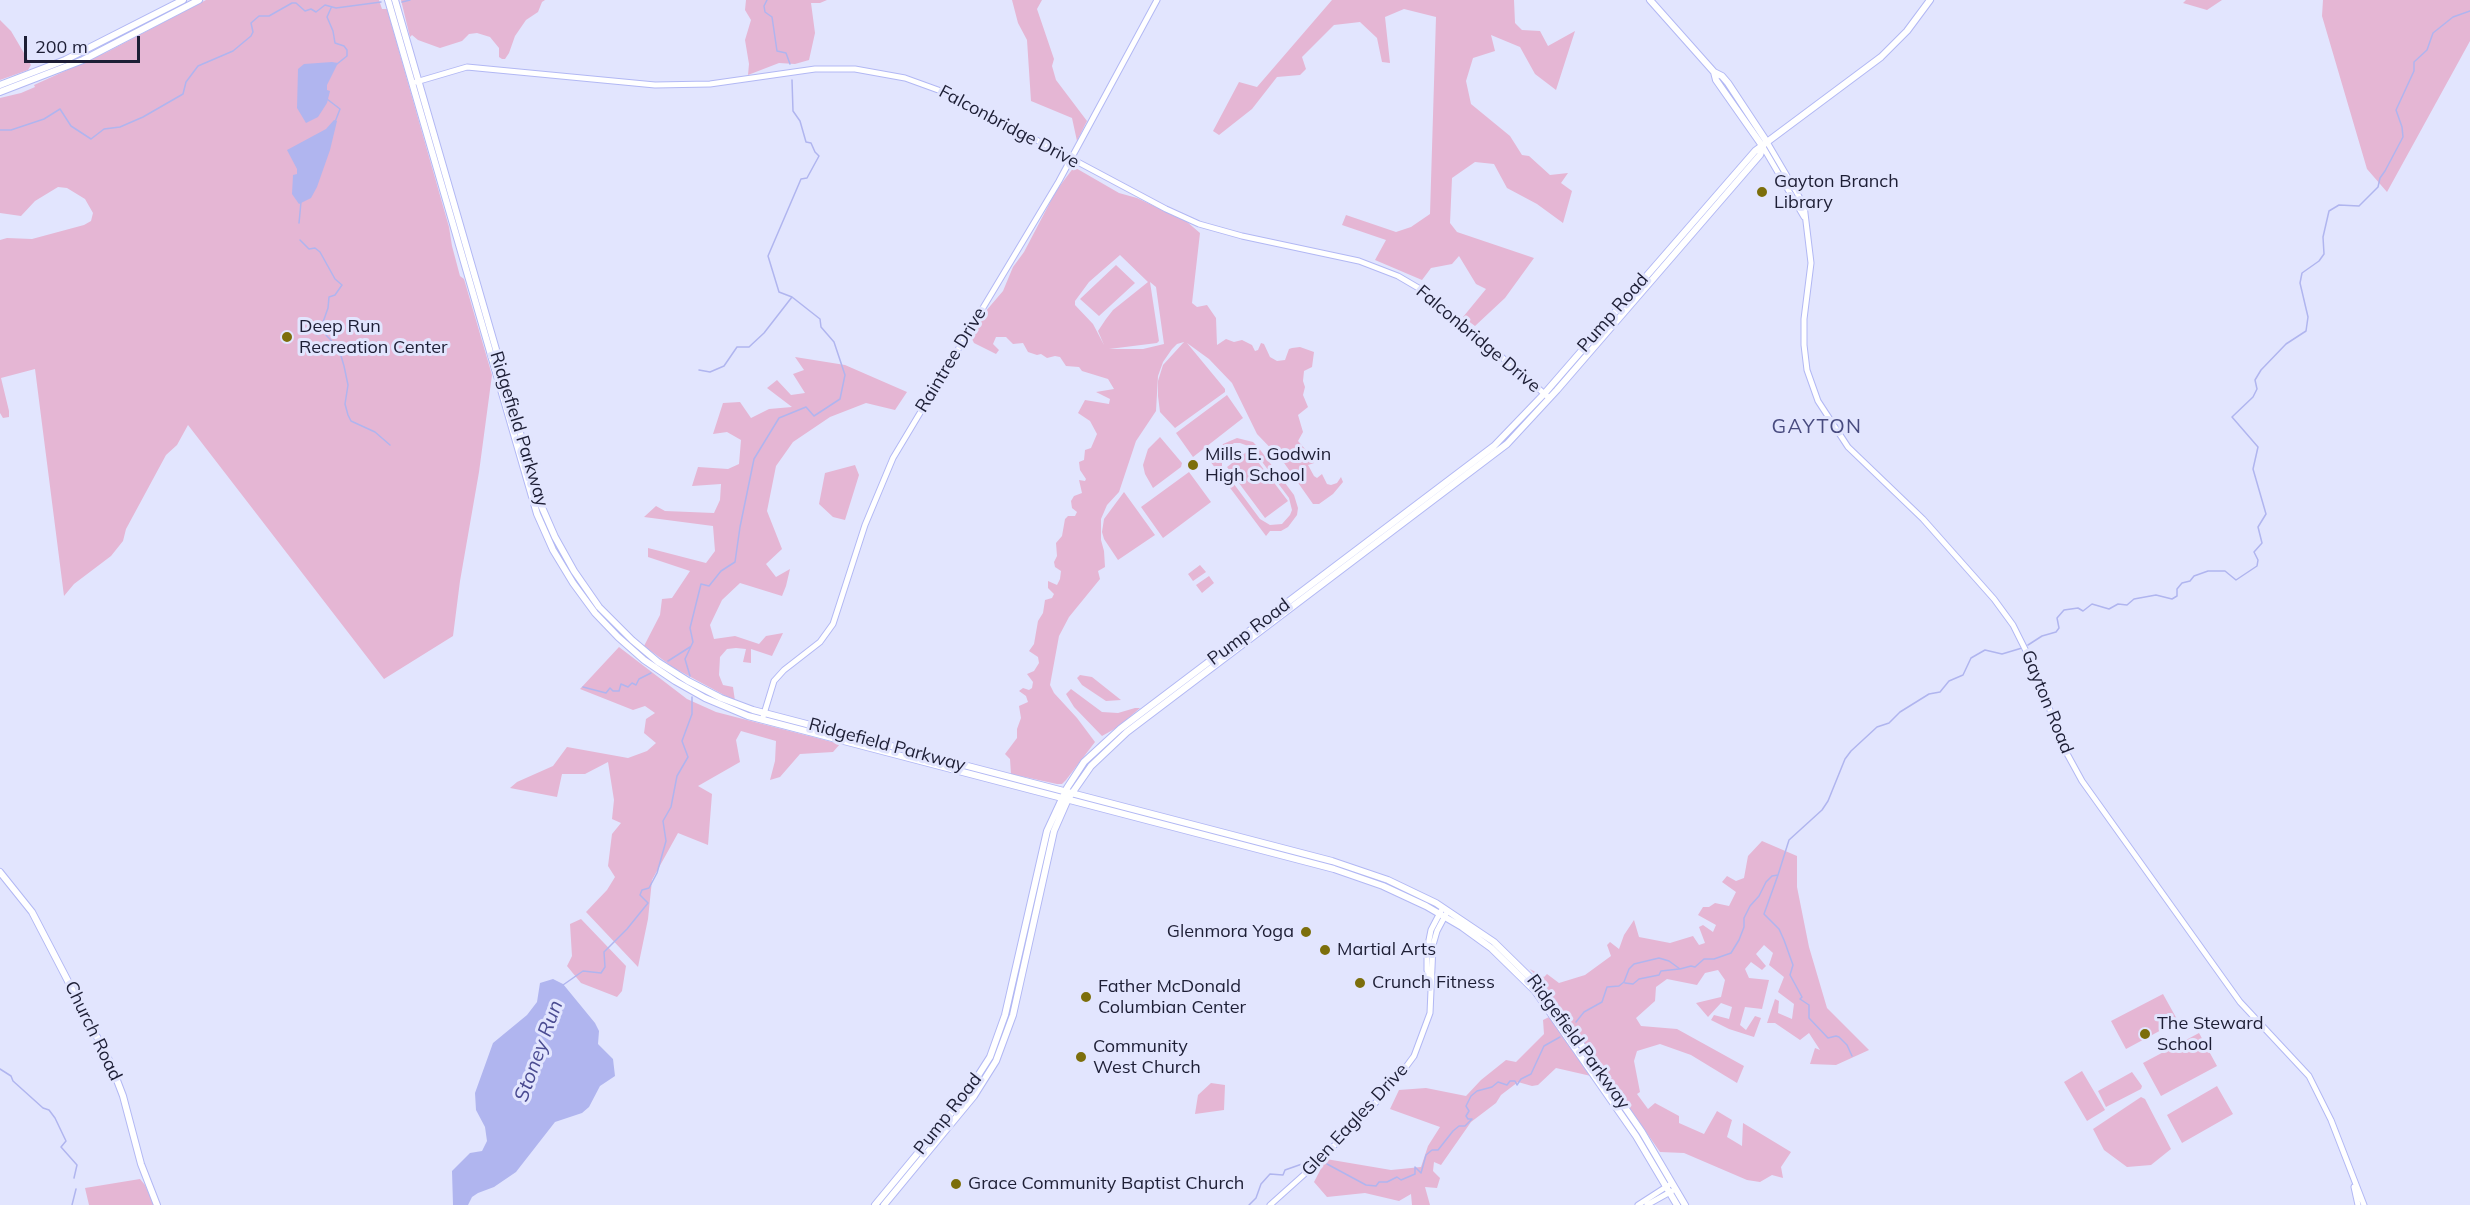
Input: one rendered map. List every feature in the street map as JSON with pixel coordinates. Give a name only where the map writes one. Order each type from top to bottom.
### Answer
[{"type":"main road","points":[[0,85],[64,60],[183,0]]},
{"type":"main road","points":[[0,92],[82,60],[198,0]]},
{"type":"main road","name":"Ridgefield Parkway","points":[[388,0],[415,82]]},
{"type":"main road","name":"Ridgefield Parkway","points":[[395,0],[415,82],[527,485],[553,550],[573,584],[595,613],[644,660],[693,692],[734,711],[763,716],[1066,795],[1342,872],[1444,912],[1494,942],[1544,991],[1632,1116],[1672,1188],[1685,1205]]},
{"type":"main road","name":"Gayton Road","points":[[1650,0],[1714,72],[1716,80],[1765,144]]},
{"type":"main road","name":"Pump Road","points":[[875,1205],[969,1091],[990,1058],[1005,1015],[1045,836],[1084,762],[1110,736],[1488,452],[1547,396],[1755,151],[1881,57],[1907,31],[1930,0]]},
{"type":"main road","name":"Pump Road","points":[[884,1205],[974,1096],[999,1055],[1013,1015],[1047,854],[1066,795]]},
{"type":"main road","name":"Church Road","points":[[0,872],[18,891],[37,920],[110,1062],[123,1096],[143,1168],[158,1205]]},
{"type":"main road","name":"Ridgefield Parkway","points":[[1672,1188],[1677,1205]]},
{"type":"street","name":"Raintree Drive","points":[[763,716],[774,681],[784,670],[820,642],[833,624],[868,517],[893,458],[1071,159],[1157,0]]},
{"type":"street","name":"Falconbridge Drive","points":[[415,82],[467,67],[648,85],[683,86],[815,69],[866,70],[905,78],[944,92],[1166,209],[1199,224],[1242,236],[1359,261],[1398,276],[1435,300],[1547,396]]},
{"type":"street","name":"Gayton Road","points":[[1765,144],[1804,217],[1811,263],[1804,320],[1805,354],[1815,393],[1827,416],[1848,447],[1935,532],[2013,625],[2033,665],[2065,750],[2082,781],[2240,1002],[2309,1076],[2331,1120],[2364,1205]]},
{"type":"street","name":"Glen Eagles Drive","points":[[1270,1205],[1323,1157],[1401,1075],[1414,1056],[1431,1007],[1434,945],[1444,912]]},
{"type":"street","name":"Gayton Road","points":[[2352,1176],[2358,1205]]},
{"type":"street","points":[[1638,1205],[1672,1188]]},
{"type":"street","points":[[1647,1205],[1672,1188]]},
{"type":"shaded area","points":[[206,0],[379,0],[382,9],[387,9],[449,227],[460,276],[464,279],[492,375],[453,636],[384,679],[188,425],[177,445],[166,455],[126,529],[123,541],[111,556],[74,584],[64,596],[35,369],[1,378],[9,417],[3,418],[0,413],[0,240],[32,239],[84,225],[91,221],[93,213],[85,199],[67,188],[58,187],[35,201],[21,216],[0,213],[0,98],[35,87],[34,85],[107,52]]},
{"type":"shaded area","points":[[401,0],[545,0],[538,12],[526,20],[515,36],[509,53],[505,59],[502,59],[499,57],[499,48],[490,37],[477,33],[469,34],[462,41],[440,48],[418,40],[412,35],[410,37]]},
{"type":"shaded area","points":[[746,0],[827,0],[811,3],[815,33],[809,60],[795,64],[779,63],[748,75],[749,64],[745,40],[751,20],[745,10]]},
{"type":"shaded area","points":[[1012,0],[1042,0],[1037,9],[1054,59],[1052,66],[1056,80],[1087,121],[1077,141],[1072,118],[1031,101],[1027,40],[1018,23]]},
{"type":"shaded area","points":[[1332,0],[1514,0],[1515,23],[1522,30],[1540,31],[1548,46],[1575,31],[1556,90],[1535,74],[1520,47],[1491,35],[1495,51],[1473,58],[1466,81],[1471,104],[1510,136],[1522,155],[1529,156],[1550,175],[1568,173],[1561,183],[1572,191],[1563,223],[1537,204],[1507,188],[1494,164],[1475,162],[1452,178],[1450,223],[1457,232],[1534,258],[1505,298],[1475,326],[1463,317],[1486,289],[1476,284],[1459,256],[1452,264],[1431,268],[1422,280],[1375,260],[1386,240],[1342,225],[1346,215],[1396,232],[1411,227],[1430,214],[1436,17],[1404,9],[1385,17],[1390,63],[1382,62],[1377,38],[1360,22],[1334,25],[1302,57],[1306,69],[1300,75],[1277,77],[1252,109],[1219,135],[1213,131],[1239,82],[1257,87]]},
{"type":"shaded area","points":[[2186,0],[2222,0],[2207,10],[2183,3]]},
{"type":"shaded area","points":[[2323,0],[2470,0],[2470,41],[2387,192],[2367,169],[2322,16]]},
{"type":"shaded area","points":[[0,20],[11,31],[31,65],[28,70],[0,80]]},
{"type":"shaded area","points":[[1074,167],[1119,193],[1137,198],[1186,221],[1200,233],[1192,303],[1197,307],[1207,305],[1216,318],[1217,345],[1226,339],[1234,342],[1242,340],[1252,345],[1255,351],[1261,343],[1264,344],[1270,357],[1277,361],[1285,360],[1289,349],[1292,348],[1300,347],[1314,352],[1312,367],[1304,371],[1303,395],[1308,407],[1298,415],[1303,432],[1298,441],[1313,458],[1314,463],[1308,465],[1314,476],[1317,478],[1322,474],[1327,484],[1331,485],[1337,483],[1341,477],[1343,482],[1333,494],[1319,504],[1313,504],[1282,460],[1257,434],[1232,383],[1209,359],[1187,343],[1225,389],[1225,392],[1175,428],[1160,412],[1158,396],[1158,381],[1163,365],[1184,342],[1172,349],[1163,362],[1158,376],[1156,411],[1136,441],[1119,492],[1107,505],[1101,519],[1105,567],[1098,571],[1100,579],[1069,617],[1059,636],[1050,685],[1054,693],[1095,742],[1062,784],[1011,774],[1010,759],[1005,754],[1017,738],[1021,718],[1019,706],[1028,702],[1026,696],[1019,691],[1023,688],[1029,690],[1032,688],[1033,682],[1027,674],[1034,671],[1039,663],[1038,657],[1029,651],[1034,644],[1045,600],[1052,598],[1054,594],[1048,588],[1048,581],[1057,585],[1060,579],[1061,571],[1055,567],[1054,562],[1057,556],[1056,543],[1062,536],[1065,519],[1068,516],[1075,516],[1077,512],[1072,508],[1071,501],[1074,496],[1082,493],[1079,480],[1085,481],[1086,479],[1080,470],[1079,462],[1084,460],[1085,450],[1091,448],[1097,434],[1090,421],[1078,413],[1085,400],[1109,404],[1110,399],[1096,392],[1114,389],[1108,379],[1082,371],[1079,367],[1066,366],[1060,357],[1047,358],[1041,354],[1028,352],[1023,343],[1013,344],[1006,337],[996,337],[993,344],[999,350],[996,354],[974,343],[972,339],[985,312],[1003,291],[1013,267],[1024,252],[1056,191]],"holes":[[[1120,255],[1148,282],[1113,310],[1106,319],[1098,331],[1104,345],[1093,324],[1075,305],[1075,301],[1089,282]],[[1150,282],[1156,287],[1164,344],[1143,349],[1109,349],[1159,341]]]},
{"type":"shaded area","points":[[1116,265],[1135,283],[1099,316],[1080,299]]},
{"type":"shaded area","points":[[795,357],[845,365],[907,392],[895,410],[866,403],[830,417],[793,442],[776,466],[767,511],[782,549],[766,564],[776,577],[790,569],[782,596],[740,583],[722,600],[710,625],[714,639],[735,636],[759,644],[766,636],[783,633],[772,656],[751,649],[751,663],[743,662],[746,649],[736,648],[727,649],[720,657],[719,675],[723,685],[733,687],[735,701],[674,668],[644,646],[660,615],[662,599],[672,598],[690,571],[648,557],[648,548],[706,563],[715,551],[713,526],[644,517],[656,506],[665,511],[714,513],[720,500],[721,484],[692,486],[698,467],[728,469],[739,464],[741,440],[727,432],[713,434],[723,403],[740,402],[751,418],[769,409],[792,407],[767,388],[777,380],[791,395],[805,393],[793,374],[804,370]]},
{"type":"shaded area","points":[[1227,395],[1243,418],[1193,457],[1176,433]]},
{"type":"shaded area","points":[[1160,437],[1182,463],[1181,467],[1153,488],[1143,465],[1148,449]]},
{"type":"shaded area","points":[[1237,438],[1253,442],[1258,447],[1294,495],[1298,508],[1297,515],[1288,527],[1281,531],[1270,531],[1266,536],[1210,461],[1216,459],[1223,444]],"holes":[[[1234,443],[1251,447],[1289,498],[1292,510],[1282,524],[1270,525],[1260,519],[1222,467],[1222,455],[1225,450]]]},
{"type":"shaded area","points":[[1249,450],[1288,501],[1265,518],[1227,467]]},
{"type":"shaded area","points":[[855,465],[859,475],[845,520],[833,517],[819,504],[825,473]]},
{"type":"shaded area","points":[[1189,472],[1211,502],[1163,538],[1141,507]]},
{"type":"shaded area","points":[[1124,492],[1155,535],[1118,560],[1102,532],[1104,519]]},
{"type":"shaded area","points":[[1200,565],[1206,572],[1193,581],[1188,574]]},
{"type":"shaded area","points":[[1209,576],[1214,583],[1202,593],[1196,585]]},
{"type":"shaded area","points":[[619,647],[687,699],[716,712],[840,744],[833,752],[800,754],[780,777],[770,780],[775,761],[776,741],[741,731],[736,740],[740,762],[698,786],[712,794],[708,845],[678,833],[652,880],[648,919],[638,967],[586,912],[607,890],[615,877],[608,866],[612,834],[621,823],[612,819],[614,800],[608,762],[585,774],[562,774],[557,797],[510,788],[517,782],[553,766],[567,747],[628,758],[647,751],[656,743],[644,733],[646,719],[655,713],[645,706],[633,710],[580,689]]},
{"type":"shaded area","points":[[1080,675],[1092,677],[1121,700],[1106,701],[1082,685],[1077,678]]},
{"type":"shaded area","points":[[1071,689],[1102,712],[1118,713],[1140,708],[1118,727],[1102,736],[1074,707],[1066,694]]},
{"type":"shaded area","points":[[1762,841],[1797,856],[1797,887],[1809,947],[1827,1008],[1869,1050],[1836,1065],[1810,1064],[1815,1048],[1820,1050],[1809,1033],[1800,1040],[1775,1023],[1767,1023],[1775,999],[1779,1001],[1778,1013],[1792,1019],[1794,1004],[1778,992],[1784,977],[1769,965],[1773,953],[1764,945],[1756,954],[1766,966],[1762,970],[1751,962],[1745,969],[1749,978],[1769,980],[1762,1009],[1745,1007],[1740,1025],[1746,1030],[1755,1016],[1761,1018],[1754,1037],[1711,1020],[1714,1015],[1729,1019],[1732,1007],[1721,1003],[1708,1017],[1696,1003],[1721,997],[1725,980],[1718,970],[1705,973],[1697,985],[1667,979],[1656,987],[1655,1001],[1636,1018],[1641,1026],[1677,1029],[1744,1066],[1737,1083],[1691,1055],[1660,1044],[1637,1051],[1634,1061],[1640,1092],[1637,1094],[1648,1109],[1655,1103],[1679,1116],[1679,1123],[1704,1134],[1717,1111],[1732,1120],[1727,1137],[1742,1146],[1743,1123],[1791,1152],[1781,1167],[1783,1178],[1772,1175],[1760,1182],[1747,1180],[1684,1153],[1660,1152],[1542,982],[1530,969],[1544,977],[1547,974],[1559,983],[1585,975],[1611,956],[1607,945],[1610,942],[1619,949],[1624,935],[1634,920],[1639,937],[1670,943],[1693,936],[1699,945],[1705,943],[1699,927],[1703,925],[1713,932],[1716,925],[1698,915],[1703,907],[1709,907],[1715,903],[1729,906],[1736,892],[1722,882],[1727,876],[1736,881],[1744,878],[1748,856]]},
{"type":"shaded area","points":[[581,919],[626,966],[622,991],[617,997],[581,983],[567,966],[572,956],[570,924]]},
{"type":"shaded area","points":[[2163,994],[2178,1021],[2126,1049],[2111,1021]]},
{"type":"shaded area","points":[[1549,1017],[1591,1076],[1556,1068],[1538,1085],[1532,1086],[1518,1082],[1501,1095],[1496,1103],[1471,1122],[1441,1165],[1434,1162],[1433,1171],[1440,1178],[1437,1188],[1425,1187],[1430,1205],[1412,1205],[1411,1194],[1399,1201],[1365,1193],[1327,1197],[1314,1182],[1326,1159],[1391,1170],[1421,1167],[1428,1146],[1440,1127],[1390,1109],[1399,1090],[1426,1088],[1466,1096],[1481,1080],[1506,1060],[1516,1062],[1544,1034],[1543,1020]]},
{"type":"shaded area","points":[[2199,1033],[2217,1066],[2161,1096],[2143,1063]]},
{"type":"shaded area","points":[[2082,1071],[2105,1110],[2087,1121],[2064,1082]]},
{"type":"shaded area","points":[[2132,1072],[2142,1086],[2141,1089],[2106,1107],[2098,1091]]},
{"type":"shaded area","points":[[1211,1083],[1225,1085],[1224,1110],[1195,1114],[1198,1095]]},
{"type":"shaded area","points":[[2217,1086],[2233,1114],[2182,1143],[2167,1115]]},
{"type":"shaded area","points":[[2141,1097],[2145,1099],[2171,1149],[2151,1165],[2127,1167],[2104,1150],[2093,1129]]},
{"type":"shaded area","points":[[140,1179],[154,1205],[89,1205],[85,1188]]},
{"type":"water","points":[[338,63],[327,85],[327,90],[330,91],[327,103],[318,117],[306,123],[297,108],[298,69],[304,64]]},
{"type":"water","points":[[334,120],[337,121],[330,150],[317,187],[311,198],[299,204],[292,194],[293,175],[297,174],[297,169],[287,150],[326,129]]},
{"type":"water","points":[[553,979],[563,984],[595,1023],[599,1031],[598,1044],[613,1059],[615,1076],[600,1086],[589,1107],[582,1113],[555,1122],[516,1172],[494,1187],[472,1197],[468,1205],[453,1205],[452,1171],[470,1153],[482,1151],[487,1141],[485,1127],[476,1110],[475,1093],[493,1043],[527,1015],[537,1002],[540,983]]},
{"type":"waterway","points":[[402,2],[410,0]]},
{"type":"waterway","name":"Stoney Run","points":[[767,0],[764,6],[765,12],[772,17],[777,51],[786,53],[790,64]]},
{"type":"waterway","points":[[0,130],[11,130],[44,119],[60,109],[71,126],[91,139],[104,129],[120,127],[143,117],[183,94],[186,82],[198,66],[233,51],[251,36],[253,32],[251,23],[259,16],[269,16],[292,3],[296,3],[305,11],[311,9],[316,12],[325,5],[336,8],[381,2]]},
{"type":"waterway","points":[[331,8],[327,17],[335,43],[344,46],[347,50],[347,56],[337,64]]},
{"type":"waterway","points":[[2028,645],[2042,636],[2056,632],[2059,628],[2057,618],[2064,610],[2078,608],[2083,611],[2092,604],[2109,609],[2118,604],[2127,605],[2134,599],[2156,595],[2172,599],[2177,596],[2177,589],[2182,583],[2190,581],[2194,576],[2208,571],[2225,571],[2236,580],[2257,566],[2258,560],[2254,552],[2262,543],[2258,527],[2266,514],[2253,469],[2258,447],[2232,417],[2253,397],[2257,389],[2255,380],[2261,370],[2286,344],[2306,331],[2308,317],[2300,283],[2302,273],[2319,261],[2324,254],[2323,237],[2329,211],[2339,205],[2359,206],[2378,187],[2380,178],[2403,137],[2396,110],[2414,71],[2414,62],[2427,50],[2433,33],[2453,17],[2470,11]]},
{"type":"waterway","name":"Stoney Run","points":[[690,676],[685,659],[693,642],[690,628],[701,584],[709,586],[721,571],[735,562],[754,459],[779,418],[806,407],[814,416],[840,399],[845,375],[834,342],[821,327],[820,319],[792,297],[779,292],[768,256],[801,179],[807,178],[819,156],[811,143],[806,142],[800,121],[793,111],[792,80]]},
{"type":"waterway","points":[[327,99],[340,109],[335,122]]},
{"type":"waterway","points":[[299,223],[301,202]]},
{"type":"waterway","points":[[300,240],[309,249],[315,248],[320,252],[335,279],[342,285],[335,295],[329,297],[322,325],[326,335],[339,349],[344,366],[348,385],[345,404],[348,415],[351,421],[375,432],[390,445]]},
{"type":"waterway","points":[[699,370],[710,372],[724,366],[737,347],[749,347],[764,333],[792,297]]},
{"type":"waterway","points":[[668,661],[690,647]]},
{"type":"waterway","points":[[1576,1022],[1584,1012],[1602,1002],[1607,987],[1619,986],[1624,982],[1629,969],[1634,964],[1659,958],[1669,961],[1680,969],[1695,967],[1704,959],[1714,959],[1731,953],[1739,940],[1744,927],[1744,918],[1750,906],[1759,896],[1766,882],[1772,876],[1778,875],[1789,840],[1822,810],[1845,759],[1851,751],[1877,727],[1889,723],[1900,712],[1929,694],[1940,692],[1949,681],[1963,675],[1971,658],[1985,650],[2002,654],[2022,648]]},
{"type":"waterway","points":[[583,687],[606,693],[610,688],[613,691],[619,691],[621,684],[628,687],[632,683],[636,685],[639,679],[651,673]]},
{"type":"waterway","name":"Stoney Run","points":[[563,985],[583,971],[601,973],[605,967],[604,952],[648,903],[640,895],[642,890],[649,888],[657,873],[666,841],[663,821],[671,807],[677,776],[688,757],[682,741],[692,714],[692,697]]},
{"type":"waterway","points":[[1778,875],[1764,914],[1779,929],[1784,940],[1793,965],[1790,975],[1802,997],[1800,999],[1809,1005],[1809,1018],[1828,1038],[1839,1037],[1847,1045],[1852,1056]]},
{"type":"waterway","points":[[1625,983],[1633,984],[1639,979],[1659,975],[1661,971],[1679,969]]},
{"type":"waterway","points":[[1327,1164],[1366,1185],[1376,1186],[1379,1182],[1387,1182],[1397,1177],[1401,1180],[1415,1174],[1415,1167],[1421,1173],[1426,1155],[1432,1150],[1438,1150],[1453,1131],[1459,1126],[1465,1126],[1472,1119],[1466,1116],[1469,1111],[1466,1106],[1471,1096],[1498,1082],[1507,1085],[1510,1081],[1515,1081],[1517,1085],[1521,1079],[1531,1074],[1544,1046],[1560,1037]]},
{"type":"waterway","points":[[0,1069],[11,1076],[13,1081],[43,1108],[49,1110],[55,1118],[66,1141],[61,1147],[77,1165],[74,1178]]},
{"type":"waterway","points":[[1249,1205],[1256,1198],[1261,1184],[1270,1174],[1283,1175],[1285,1170],[1302,1164]]},
{"type":"waterway","points":[[72,1205],[76,1189]]},
{"type":"place","name":"Gayton Branch Library","points":[[1762,192]]},
{"type":"place","name":"Deep Run Recreation Center","points":[[287,337]]},
{"type":"place","name":"Mills E. Godwin High School","points":[[1193,465]]},
{"type":"place","name":"Glenmora Yoga","points":[[1306,932]]},
{"type":"place","name":"Martial Arts","points":[[1325,950]]},
{"type":"place","name":"Crunch Fitness","points":[[1360,983]]},
{"type":"place","name":"Father McDonald Columbian Center","points":[[1086,997]]},
{"type":"place","name":"The Steward School","points":[[2145,1034]]},
{"type":"place","name":"Community West Church","points":[[1081,1057]]},
{"type":"place","name":"Grace Community Baptist Church","points":[[956,1184]]},
{"type":"district","name":"GAYTON","points":[[1817,427]]}]
